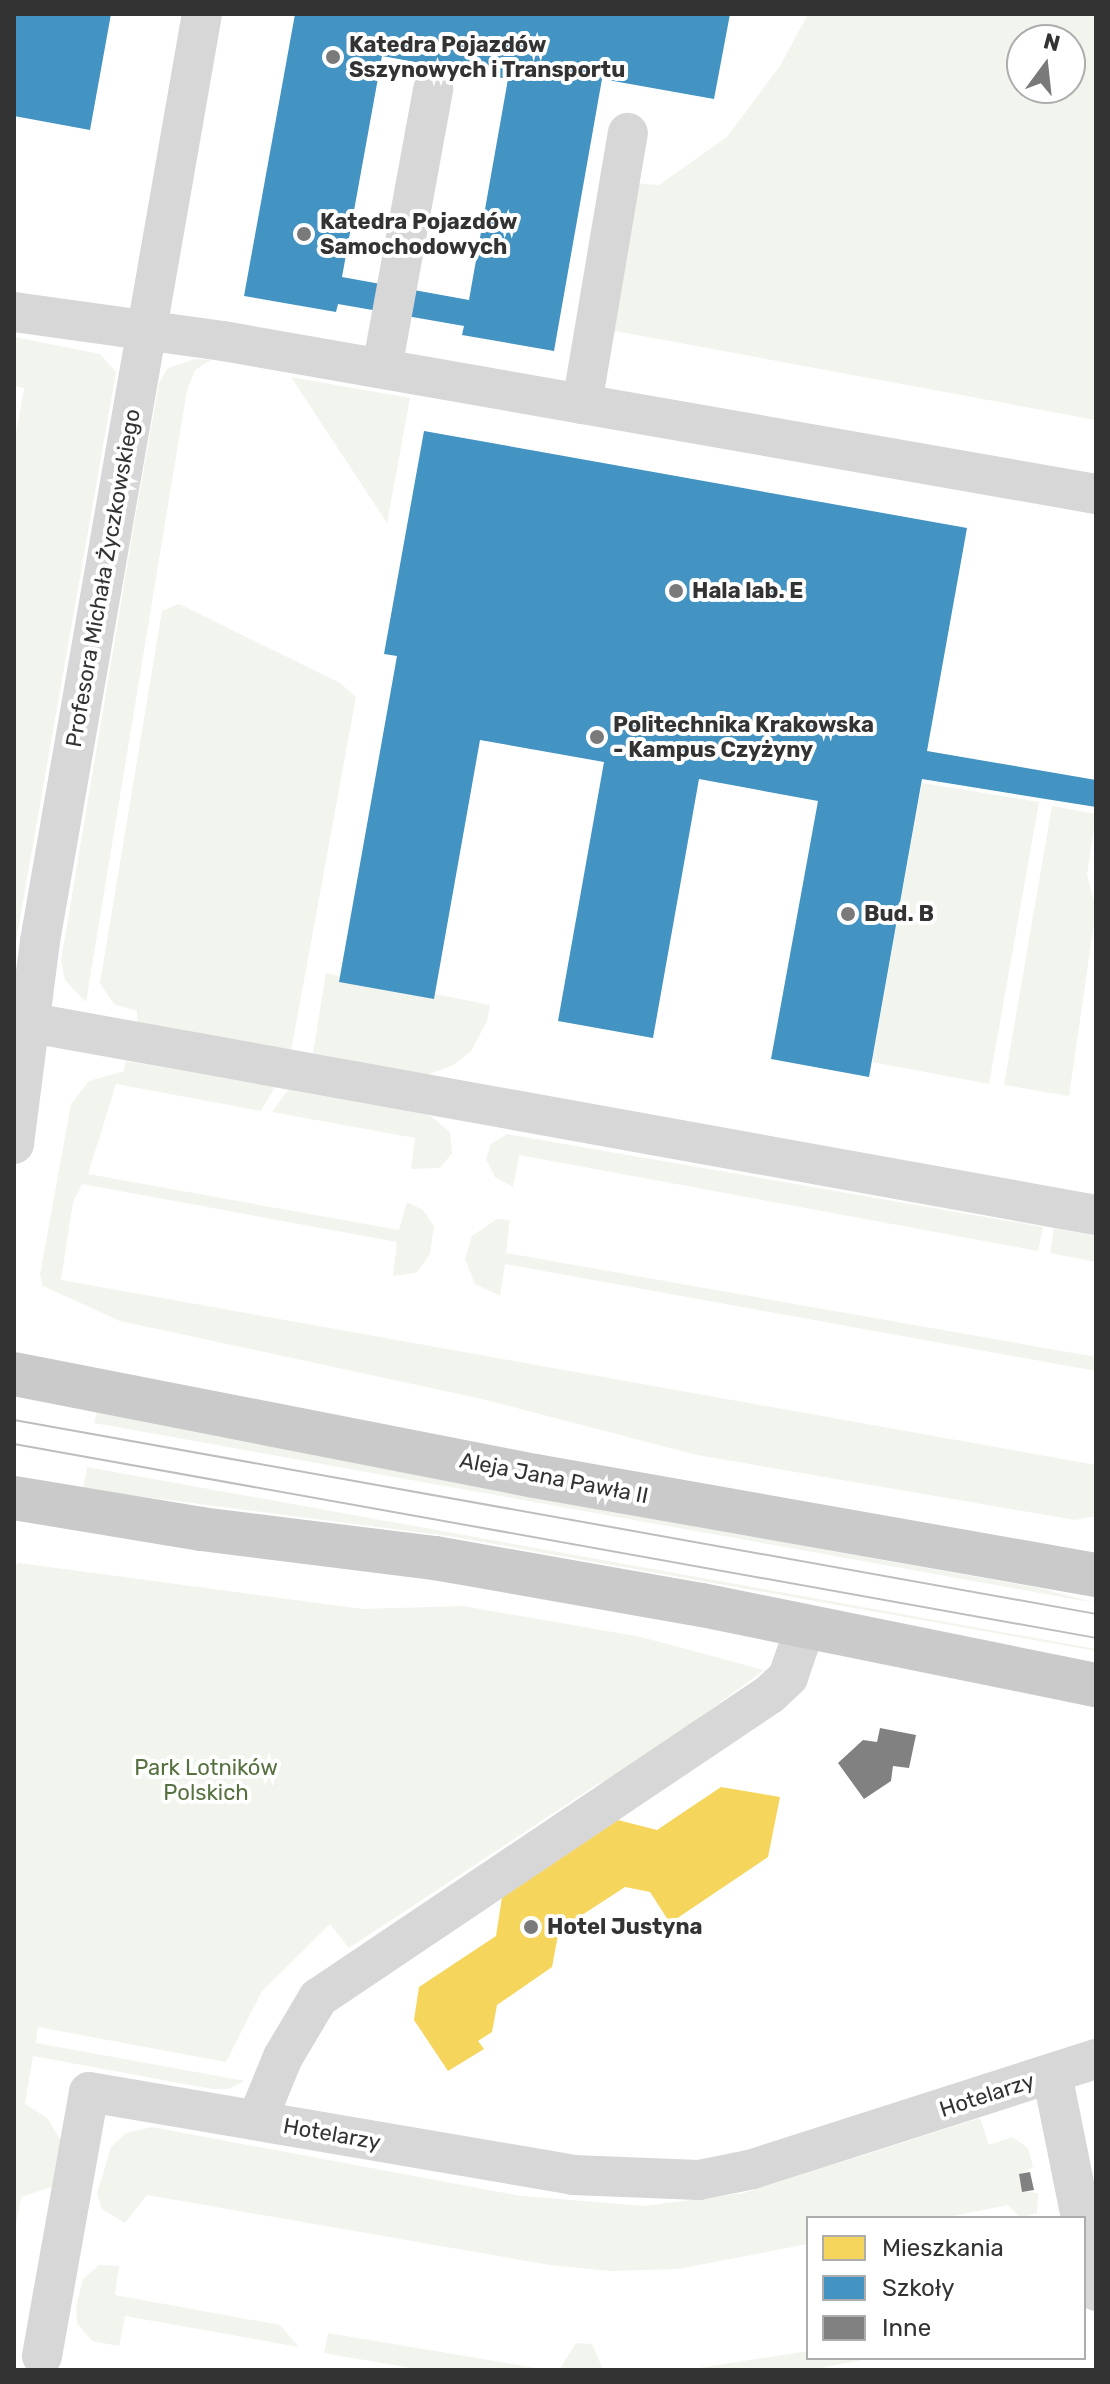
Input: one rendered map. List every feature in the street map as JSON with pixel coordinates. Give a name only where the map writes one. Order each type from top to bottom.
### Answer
[{"type":"main road","name":"Aleja Jana Pawła II","points":[[14,1374],[535,1476],[1096,1575]]},
{"type":"main road","points":[[14,1498],[201,1529],[435,1558],[1096,1685]]},
{"type":"street","name":"Profesora Michała Życzkowskiego","points":[[14,1144],[32,1023],[40,941],[202,14]]},
{"type":"street","points":[[382,368],[433,89]]},
{"type":"street","points":[[582,404],[628,133]]},
{"type":"street","points":[[14,312],[382,368],[1096,494]]},
{"type":"street","points":[[32,1023],[1096,1215]]},
{"type":"street","name":"Hotelarzy","points":[[805,1628],[793,1667],[770,1694],[318,1998],[283,2057],[257,2120],[573,2175],[699,2180],[753,2169],[1096,2059]]},
{"type":"street","points":[[1052,2074],[1081,2216]]},
{"type":"street","points":[[42,2356],[89,2092],[257,2120]]},
{"type":"street","points":[[1086,2242],[1096,2291]]},
{"type":"green space","points":[[808,14],[1096,14],[1096,420],[610,330],[632,183],[659,185],[727,137],[780,66]]},
{"type":"green space","points":[[14,337],[100,354],[116,372],[14,953],[14,445],[24,388],[14,386]]},
{"type":"green space","points":[[195,359],[211,360],[195,370],[187,390],[86,1002],[65,980],[61,961],[135,519],[159,383],[168,368]]},
{"type":"green space","points":[[291,377],[410,398],[387,523]]},
{"type":"green space","points":[[179,604],[340,683],[356,697],[291,1051],[137,1024],[137,1011],[114,1004],[100,983],[162,611]]},
{"type":"green space","points":[[922,783],[1039,802],[989,1084],[872,1062]]},
{"type":"green space","points":[[1052,806],[1096,814],[1087,875],[1096,909],[1069,1096],[1004,1085]]},
{"type":"green space","points":[[326,973],[433,999],[435,994],[490,1005],[487,1021],[471,1051],[454,1065],[426,1075],[313,1053]]},
{"type":"green space","points":[[126,1061],[275,1087],[261,1111],[116,1084],[88,1174],[399,1230],[407,1202],[423,1210],[434,1226],[430,1254],[416,1273],[393,1276],[397,1242],[82,1184],[73,1202],[61,1280],[1096,1465],[1096,1516],[1075,1520],[697,1455],[482,1399],[120,1321],[43,1286],[40,1275],[71,1104],[89,1081],[124,1071]]},
{"type":"green space","points":[[288,1090],[429,1115],[450,1132],[452,1153],[440,1168],[411,1169],[415,1138],[272,1112]]},
{"type":"green space","points":[[507,1134],[1043,1227],[1038,1251],[519,1155],[513,1187],[495,1177],[486,1159],[491,1144]]},
{"type":"green space","points":[[497,1219],[510,1220],[506,1253],[1096,1357],[1096,1371],[505,1264],[500,1296],[475,1284],[465,1259],[472,1236]]},
{"type":"green space","points":[[1054,1228],[1096,1236],[1096,1262],[1050,1253]]},
{"type":"green space","points":[[97,1411],[503,1492],[1039,1588],[1096,1603],[94,1423]]},
{"type":"green space","points":[[87,1467],[1096,1651],[455,1537],[83,1489]]},
{"type":"green space","name":"Park Lotników Polskich","points":[[19,1563],[363,1609],[463,1606],[641,1637],[764,1670],[618,1778],[599,1783],[349,1948],[330,1924],[262,1991],[226,2062],[38,2027],[36,2043],[245,2081],[228,2089],[212,2089],[33,2056],[25,2104],[47,2118],[63,2144],[54,2186],[21,2197],[14,2236],[14,1566]]},
{"type":"green space","points":[[980,2118],[989,2145],[1012,2137],[1028,2148],[1033,2167],[1019,2175],[1022,2191],[1038,2193],[1037,2213],[1027,2216],[1019,2216],[1008,2205],[953,2216],[806,2216],[806,2244],[678,2269],[610,2271],[550,2265],[147,2195],[125,2223],[102,2209],[97,2194],[111,2147],[126,2133],[152,2127],[521,2196],[644,2206],[744,2193]]},
{"type":"green space","points":[[99,2265],[119,2266],[115,2295],[280,2325],[299,2347],[125,2316],[119,2346],[92,2341],[77,2323],[76,2307],[83,2279]]},
{"type":"green space","points":[[328,2333],[549,2370],[423,2370],[324,2353]]},
{"type":"green space","points":[[576,2343],[592,2344],[603,2370],[559,2370]]},
{"type":"green space","points":[[806,2351],[806,2360],[862,2360],[810,2370],[686,2370]]},
{"type":"building: Mieszkania","name":"Hotel Justyna","points":[[721,1787],[780,1797],[768,1857],[670,1923],[650,1892],[625,1887],[559,1930],[552,1967],[497,2005],[492,2032],[478,2041],[484,2049],[448,2071],[414,2020],[419,1987],[496,1936],[502,1897],[618,1820],[657,1830]]},
{"type":"building: Szkoły","points":[[14,14],[111,14],[90,130],[14,116]]},
{"type":"building: Szkoły","points":[[295,14],[730,14],[714,99],[602,79],[554,351],[462,335],[464,326],[338,304],[336,312],[244,296]],"holes":[[[382,56],[508,79],[469,300],[342,277]]]},
{"type":"building: Szkoły","points":[[424,431],[967,528],[927,751],[1096,780],[1096,807],[922,779],[869,1077],[771,1059],[818,801],[699,779],[653,1038],[558,1021],[604,762],[480,740],[434,999],[339,982],[397,656],[384,654]]},
{"type":"building: Inne","points":[[880,1728],[916,1735],[909,1768],[893,1766],[891,1781],[864,1799],[838,1763],[863,1740],[877,1742]]},
{"type":"building: Inne","points":[[1030,2172],[1034,2190],[1022,2192],[1019,2174]]},
{"type":"tram line","points":[[14,1420],[1096,1614]]},
{"type":"tram line","points":[[14,1444],[1096,1638]]},
{"type":"place","name":"Katedra Pojazdów Sszynowych i Transportu","points":[[333,57]]},
{"type":"place","name":"Katedra Pojazdów Samochodowych","points":[[304,234]]},
{"type":"place","name":"Hala lab. E","points":[[676,591]]},
{"type":"place","name":"Politechnika Krakowska - Kampus Czyżyny","points":[[597,737]]},
{"type":"place","name":"Bud. B","points":[[848,914]]},
{"type":"place","name":"Hotel Justyna","points":[[531,1927]]}]
